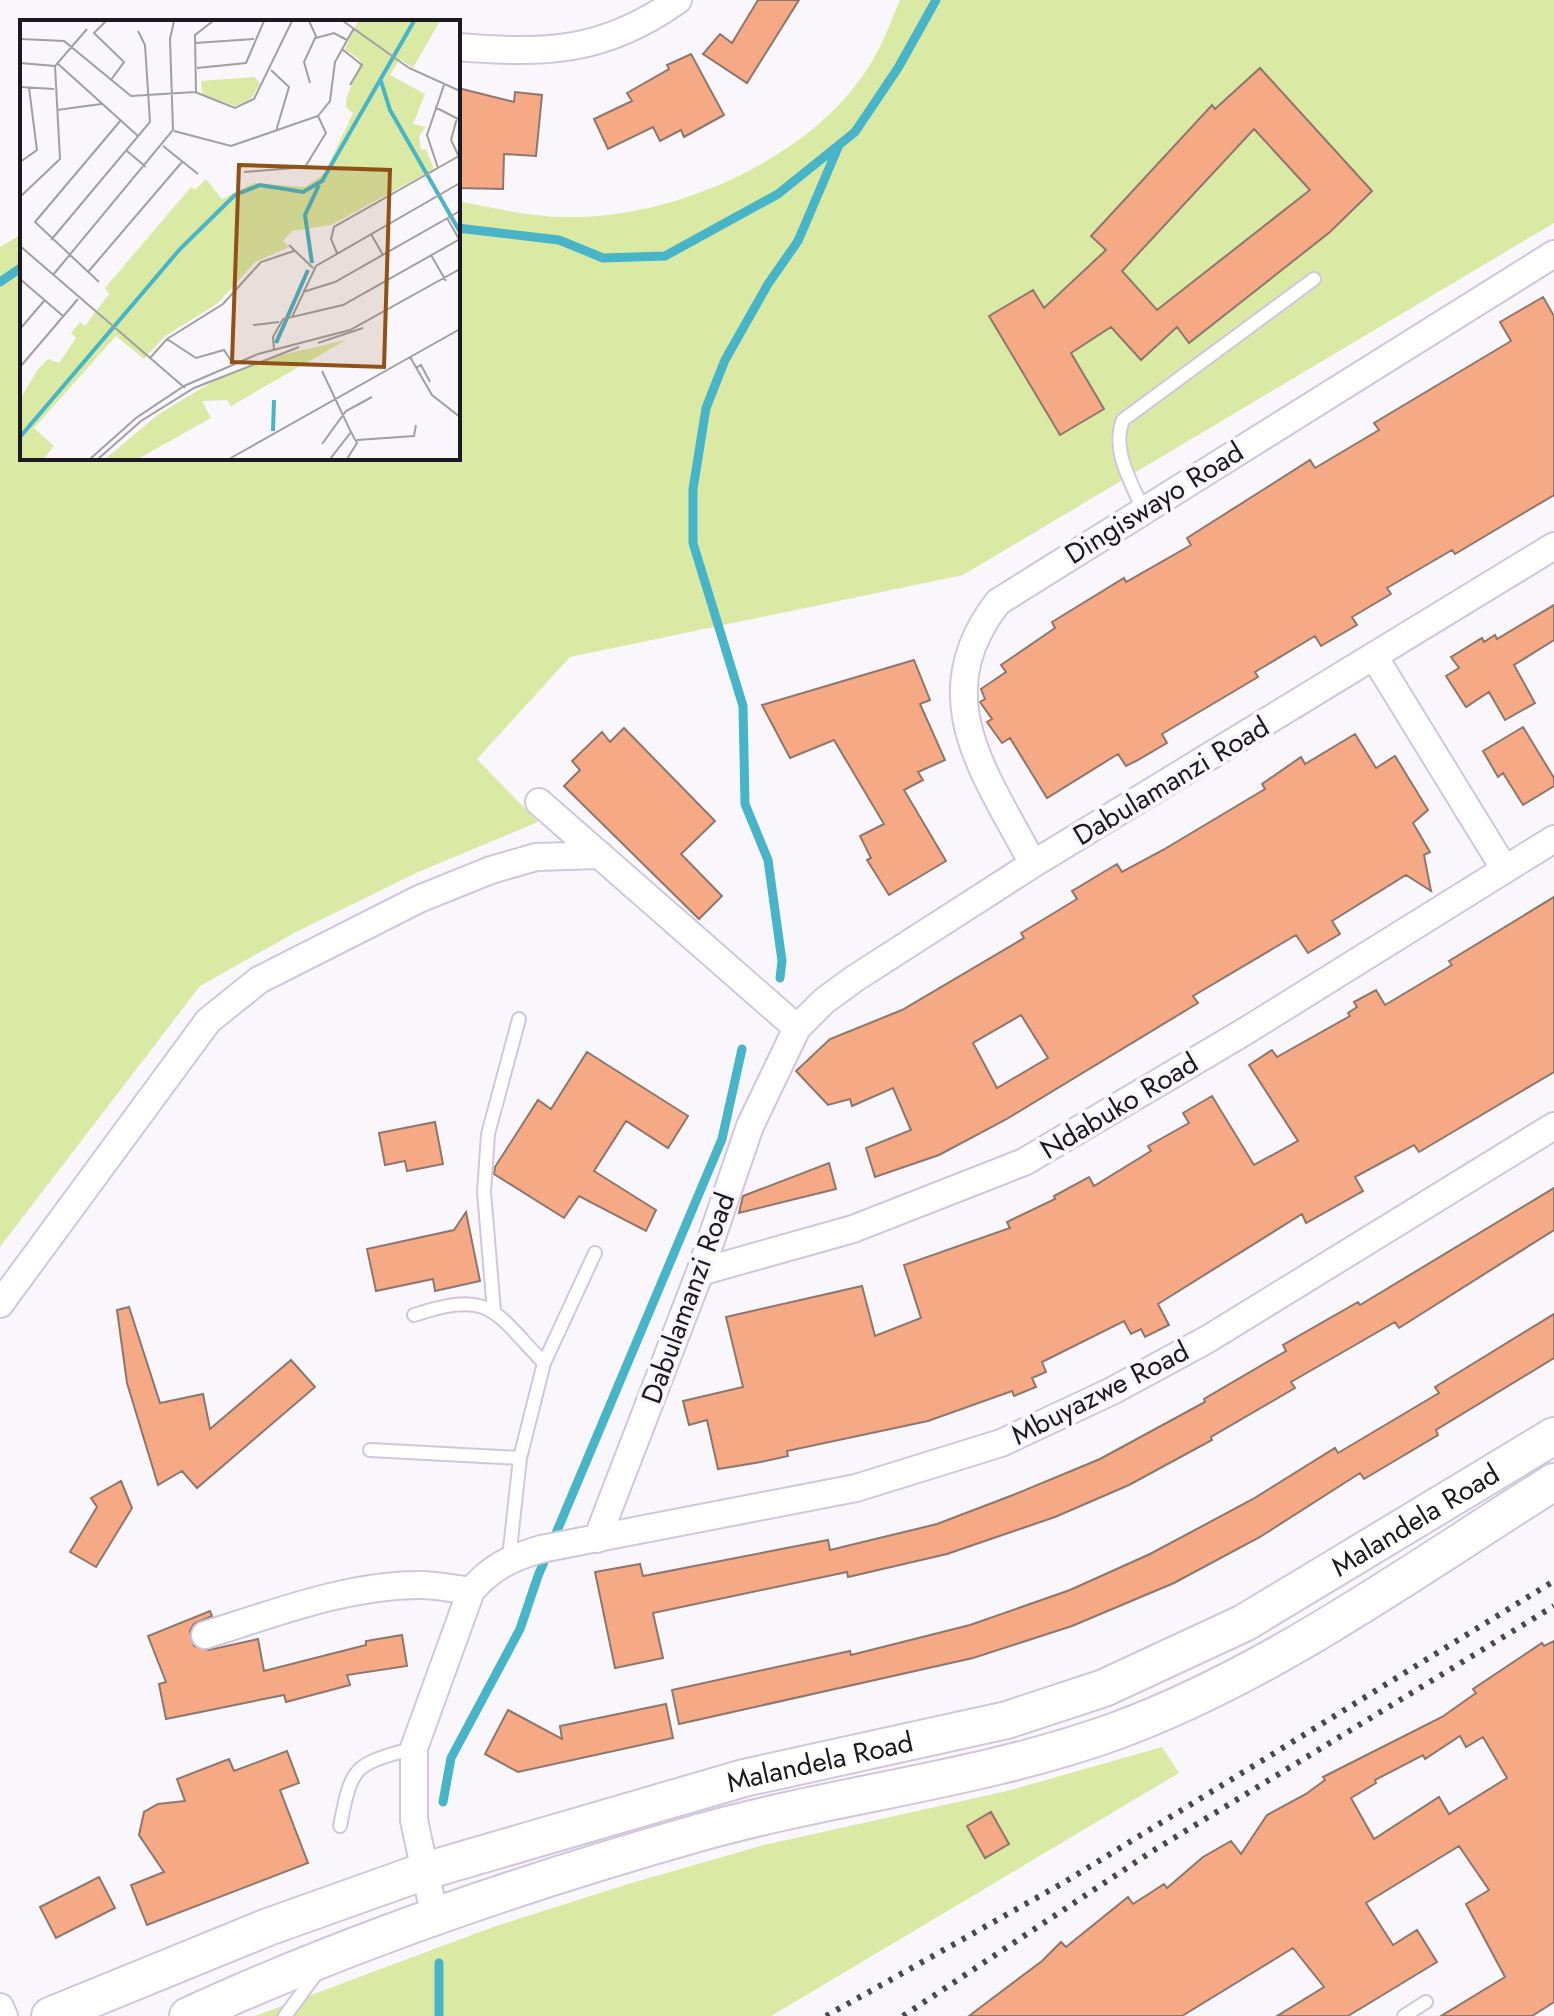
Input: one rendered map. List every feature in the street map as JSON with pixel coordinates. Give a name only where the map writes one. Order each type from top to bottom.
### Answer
[{"type":"main road","name":"Malandela Road","points":[[50,2016],[268,1927],[425,1871],[744,1778],[982,1726],[1104,1688],[1244,1623],[1554,1436]]},
{"type":"main road","name":"Malandela Road","points":[[188,2016],[330,1955],[699,1833],[823,1803],[973,1773],[1119,1729],[1260,1664],[1554,1482]]},
{"type":"street","points":[[460,47],[524,52],[582,46],[649,21],[678,0]]},
{"type":"street","name":"Dingiswayo Road","points":[[1033,864],[973,746],[962,692],[966,656],[978,628],[998,602],[1554,254]]},
{"type":"street","name":"Dabulamanzi Road","points":[[597,1539],[700,1272],[750,1126],[797,1028],[824,1001],[854,979],[1033,864],[1554,546]]},
{"type":"street","points":[[1375,658],[1504,868]]},
{"type":"street","points":[[539,802],[797,1028]]},
{"type":"street","name":"Ndabuko Road","points":[[700,1272],[853,1229],[1024,1162],[1244,1032],[1554,839]]},
{"type":"street","points":[[4,1300],[208,1021],[259,980],[419,899],[491,870],[536,857],[600,855]]},
{"type":"street","name":"Mbuyazwe Road","points":[[597,1539],[856,1488],[1001,1443],[1112,1391],[1208,1339],[1554,1126]]},
{"type":"street","points":[[435,1918],[414,1820],[414,1748],[471,1591],[486,1574],[509,1558],[552,1546],[597,1539]]},
{"type":"street","points":[[205,1635],[315,1601],[381,1588],[418,1584],[471,1591]]},
{"type":"street","points":[[0,2007],[4,2016]]},
{"type":"lane","points":[[1143,510],[1119,452],[1117,436],[1123,420],[1314,279]]},
{"type":"lane","points":[[494,1311],[484,1192],[488,1134],[519,1019]]},
{"type":"lane","points":[[509,1558],[520,1458],[544,1363],[595,1253]]},
{"type":"lane","points":[[414,1315],[468,1301],[494,1311],[544,1363]]},
{"type":"lane","points":[[370,1450],[520,1458]]},
{"type":"lane","points":[[340,1826],[354,1773],[366,1762],[414,1748]]},
{"type":"lane","points":[[285,2016],[330,1955]]},
{"type":"lane","points":[[1404,2016],[1426,2002]]},
{"type":"green space","points":[[900,0],[1554,0],[1554,223],[963,575],[570,657],[477,759],[538,822],[416,873],[294,933],[200,986],[0,1247],[0,247],[20,235],[20,460],[460,460],[460,201],[512,212],[567,217],[609,215],[654,207],[698,193],[742,174],[783,151],[819,123],[851,91],[879,49]]},
{"type":"green space","points":[[1162,1747],[1179,1773],[771,2016],[255,2016],[496,1926],[628,1884],[764,1845],[1007,1791]]},
{"type":"building","points":[[758,0],[799,0],[747,83],[703,54],[720,34],[732,43]]},
{"type":"building","points":[[691,54],[724,115],[684,137],[681,130],[660,141],[653,127],[608,149],[594,119],[632,101],[627,93],[669,69],[667,65]]},
{"type":"building","points":[[1260,68],[1372,191],[1330,232],[1189,343],[1177,327],[1141,360],[1111,327],[1071,353],[1104,409],[1060,435],[989,316],[1033,290],[1044,308],[1106,250],[1091,236],[1212,105],[1215,109]],"holes":[[[1254,129],[1310,190],[1157,310],[1122,271]]]},
{"type":"building","points":[[460,88],[514,102],[515,92],[542,95],[536,156],[504,154],[503,189],[460,188]]},
{"type":"building","points":[[1543,297],[1554,316],[1554,495],[1455,554],[1452,550],[1387,588],[1391,594],[1352,617],[1357,625],[1321,646],[1315,636],[1255,672],[1258,677],[1162,734],[1167,743],[1126,766],[1118,754],[1047,798],[1010,738],[1002,743],[987,722],[992,719],[980,702],[985,699],[981,689],[1006,672],[1001,665],[1055,628],[1052,622],[1124,578],[1126,582],[1191,545],[1187,538],[1310,460],[1315,468],[1379,430],[1374,423],[1511,341],[1500,322]]},
{"type":"building","points":[[1554,605],[1554,640],[1514,665],[1535,703],[1505,720],[1489,692],[1466,707],[1446,676],[1459,668],[1451,657],[1482,638],[1484,642],[1495,635],[1497,639]]},
{"type":"building","points":[[914,660],[930,700],[920,704],[945,760],[918,772],[923,780],[904,790],[946,861],[889,895],[867,860],[871,858],[860,836],[884,824],[834,740],[790,758],[762,705]]},
{"type":"building","points":[[1523,727],[1554,778],[1554,786],[1523,805],[1503,773],[1498,777],[1483,751]]},
{"type":"building","points":[[624,728],[715,821],[681,854],[722,896],[699,919],[564,786],[580,770],[572,761],[602,732],[610,742]]},
{"type":"building","points":[[1355,734],[1376,768],[1395,756],[1428,810],[1413,823],[1430,852],[1424,855],[1431,891],[1406,875],[1332,921],[1340,934],[1308,953],[1296,935],[1193,996],[1198,1003],[1005,1120],[939,1155],[875,1177],[866,1148],[911,1130],[893,1088],[852,1106],[850,1099],[828,1105],[796,1071],[830,1039],[902,1010],[1024,938],[1021,933],[1077,899],[1072,891],[1117,864],[1122,872],[1163,850],[1265,789],[1262,784],[1301,757],[1305,764]],"holes":[[[1021,1015],[1048,1058],[997,1088],[973,1043]]]},
{"type":"building","points":[[1554,897],[1554,1072],[1419,1152],[1414,1145],[1355,1177],[1363,1191],[1306,1223],[1302,1214],[1158,1304],[1169,1325],[1145,1337],[1141,1329],[1131,1334],[1124,1321],[1042,1362],[1046,1372],[1032,1378],[1036,1387],[1014,1396],[1012,1391],[928,1421],[787,1451],[788,1456],[761,1462],[718,1469],[707,1420],[689,1425],[683,1401],[743,1387],[726,1317],[862,1286],[875,1336],[921,1318],[904,1265],[1010,1228],[1007,1222],[1055,1199],[1054,1196],[1089,1177],[1094,1186],[1151,1151],[1148,1146],[1189,1123],[1183,1113],[1212,1096],[1254,1165],[1298,1141],[1249,1065],[1272,1050],[1277,1057],[1350,1016],[1348,1013],[1357,1007],[1354,1002],[1376,990],[1385,1005],[1452,965],[1449,961]]},
{"type":"building","points":[[587,1052],[688,1116],[668,1148],[626,1121],[594,1171],[656,1210],[646,1231],[579,1196],[564,1218],[494,1174],[495,1167],[538,1100],[551,1109]]},
{"type":"building","points":[[435,1122],[443,1164],[407,1171],[405,1161],[385,1165],[379,1133]]},
{"type":"building","points":[[829,1163],[836,1189],[739,1213],[743,1196]]},
{"type":"building","points":[[1554,1188],[1554,1230],[1399,1328],[1395,1322],[1291,1382],[1295,1388],[1211,1437],[1212,1440],[1129,1485],[1055,1517],[947,1554],[848,1577],[847,1572],[653,1613],[663,1658],[615,1668],[595,1572],[640,1564],[643,1576],[828,1540],[830,1550],[937,1524],[1013,1495],[1100,1459],[1205,1402],[1204,1399],[1286,1351],[1283,1345],[1358,1302],[1360,1305]]},
{"type":"building","points":[[466,1212],[480,1281],[435,1291],[433,1279],[376,1291],[367,1249],[454,1230]]},
{"type":"building","points":[[129,1307],[160,1403],[203,1394],[210,1429],[291,1360],[315,1387],[197,1488],[182,1471],[158,1485],[127,1383],[117,1310]]},
{"type":"building","points":[[1554,1314],[1554,1358],[1436,1430],[1438,1435],[1364,1479],[1360,1473],[1260,1537],[1174,1583],[1072,1626],[973,1658],[679,1724],[672,1690],[850,1651],[851,1655],[970,1625],[1070,1590],[1150,1554],[1253,1499],[1335,1448],[1338,1453],[1439,1393],[1435,1387]]},
{"type":"building","points":[[121,1481],[132,1508],[96,1567],[70,1552],[97,1507],[91,1498]]},
{"type":"building","points":[[210,1611],[212,1616],[194,1624],[190,1631],[194,1646],[209,1650],[258,1639],[264,1671],[366,1645],[366,1641],[402,1635],[407,1666],[347,1675],[350,1685],[286,1702],[284,1695],[166,1719],[159,1684],[166,1682],[148,1636]]},
{"type":"building","points":[[1554,1641],[1554,2002],[1532,2016],[1441,2016],[1505,1977],[1466,1904],[1489,1890],[1459,1846],[1366,1903],[1393,1945],[1417,1930],[1437,1962],[1348,2016],[1277,2016],[1324,1987],[1293,1948],[1182,2016],[969,2016],[1042,1961],[1061,1942],[1066,1947],[1128,1897],[1133,1904],[1164,1884],[1167,1888],[1203,1857],[1231,1841],[1241,1854],[1267,1815],[1306,1794],[1325,1780],[1323,1777],[1442,1717],[1476,1693],[1473,1689],[1542,1643],[1544,1646]],"holes":[[[1460,1736],[1466,1747],[1483,1737],[1507,1778],[1449,1814],[1439,1797],[1374,1839],[1351,1798],[1376,1783],[1375,1780],[1423,1755],[1425,1759]]]},
{"type":"building","points":[[666,1704],[673,1738],[518,1772],[485,1754],[508,1710],[562,1739],[560,1726]]},
{"type":"building","points":[[287,1751],[299,1783],[280,1790],[308,1863],[147,1925],[131,1885],[164,1872],[139,1835],[144,1812],[158,1804],[185,1801],[177,1779],[229,1759],[234,1771]]},
{"type":"building","points":[[991,1812],[1009,1844],[985,1858],[967,1826]]},
{"type":"building","points":[[99,1877],[115,1908],[56,1938],[40,1907]]},
{"type":"waterway","points":[[460,228],[559,240],[603,258],[665,256],[778,194],[855,132],[898,68],[936,0]]},
{"type":"waterway","points":[[780,978],[782,961],[768,860],[745,804],[743,706],[693,543],[693,489],[706,408],[725,360],[768,284],[798,241],[839,145]]},
{"type":"waterway","points":[[0,282],[20,268]]},
{"type":"waterway","points":[[443,1802],[451,1758],[520,1629],[538,1576],[722,1139],[742,1049]]},
{"type":"waterway","points":[[439,1963],[439,2016]]},
{"type":"railway","points":[[826,2016],[1063,1883],[1554,1581]]},
{"type":"railway","points":[[903,2016],[1151,1852],[1554,1606]]}]
